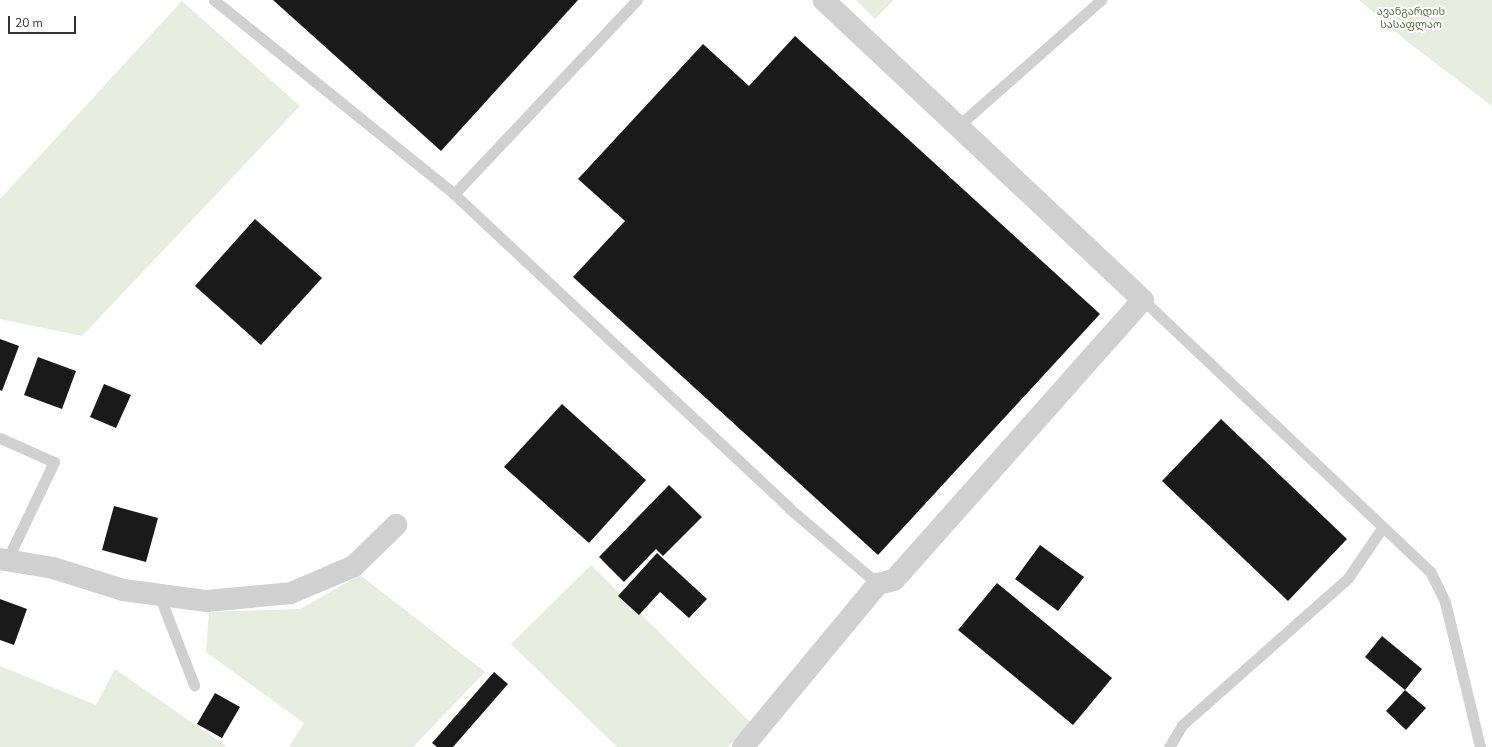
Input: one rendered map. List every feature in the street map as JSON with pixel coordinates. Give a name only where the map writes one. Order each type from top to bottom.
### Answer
[{"type":"street","points":[[743,747],[878,584],[894,580],[1143,300],[824,0]]},
{"type":"street","points":[[4,560],[53,568],[123,590],[207,601],[291,593],[354,566],[396,525]]},
{"type":"lane","points":[[214,0],[454,194],[789,508],[878,584]]},
{"type":"lane","points":[[454,194],[637,0]]},
{"type":"lane","points":[[958,126],[1101,0]]},
{"type":"lane","points":[[1143,300],[1382,528],[1430,571],[1445,602],[1480,747]]},
{"type":"lane","points":[[0,438],[54,462],[4,560]]},
{"type":"lane","points":[[1170,747],[1182,725],[1348,578],[1382,528]]},
{"type":"lane","points":[[159,595],[194,685]]},
{"type":"green space","points":[[856,0],[894,0],[875,19]]},
{"type":"green space","name":"ავანგარდის სასაფლაო","points":[[1359,0],[1492,0],[1492,106],[1409,43]]},
{"type":"green space","points":[[182,1],[300,106],[82,336],[0,319],[0,199]]},
{"type":"green space","points":[[591,565],[751,723],[728,747],[617,747],[511,644]]},
{"type":"green space","points":[[360,575],[485,672],[413,747],[289,747],[304,723],[206,652],[209,612],[300,609]]},
{"type":"green space","points":[[0,666],[96,705],[115,669],[227,747],[0,747]]},
{"type":"building","points":[[273,0],[578,0],[441,151]]},
{"type":"building","points":[[795,36],[1100,314],[878,555],[573,277],[625,221],[578,179],[703,44],[749,86]]},
{"type":"building","points":[[255,219],[322,278],[261,345],[195,286]]},
{"type":"building","points":[[0,339],[19,346],[2,391],[0,390]]},
{"type":"building","points":[[38,357],[76,371],[62,409],[24,395]]},
{"type":"building","points":[[104,384],[131,395],[116,428],[90,417]]},
{"type":"building","points":[[562,404],[646,480],[589,543],[504,467]]},
{"type":"building","points":[[1221,419],[1347,539],[1288,601],[1162,481]]},
{"type":"building","points":[[669,485],[702,517],[663,556],[656,549],[624,582],[599,557]]},
{"type":"building","points":[[114,506],[158,518],[146,562],[102,550]]},
{"type":"building","points":[[1040,545],[1084,577],[1058,611],[1015,579]]},
{"type":"building","points":[[657,553],[707,599],[689,618],[660,592],[639,615],[618,596]]},
{"type":"building","points":[[997,583],[1112,678],[1073,725],[958,630]]},
{"type":"building","points":[[0,599],[27,609],[14,645],[0,640]]},
{"type":"building","points":[[1382,636],[1422,669],[1405,690],[1365,657]]},
{"type":"building","points":[[494,672],[508,684],[453,747],[437,747],[432,743]]},
{"type":"building","points":[[1405,690],[1426,708],[1406,730],[1386,711]]},
{"type":"building","points":[[215,693],[240,707],[222,738],[197,724]]}]
